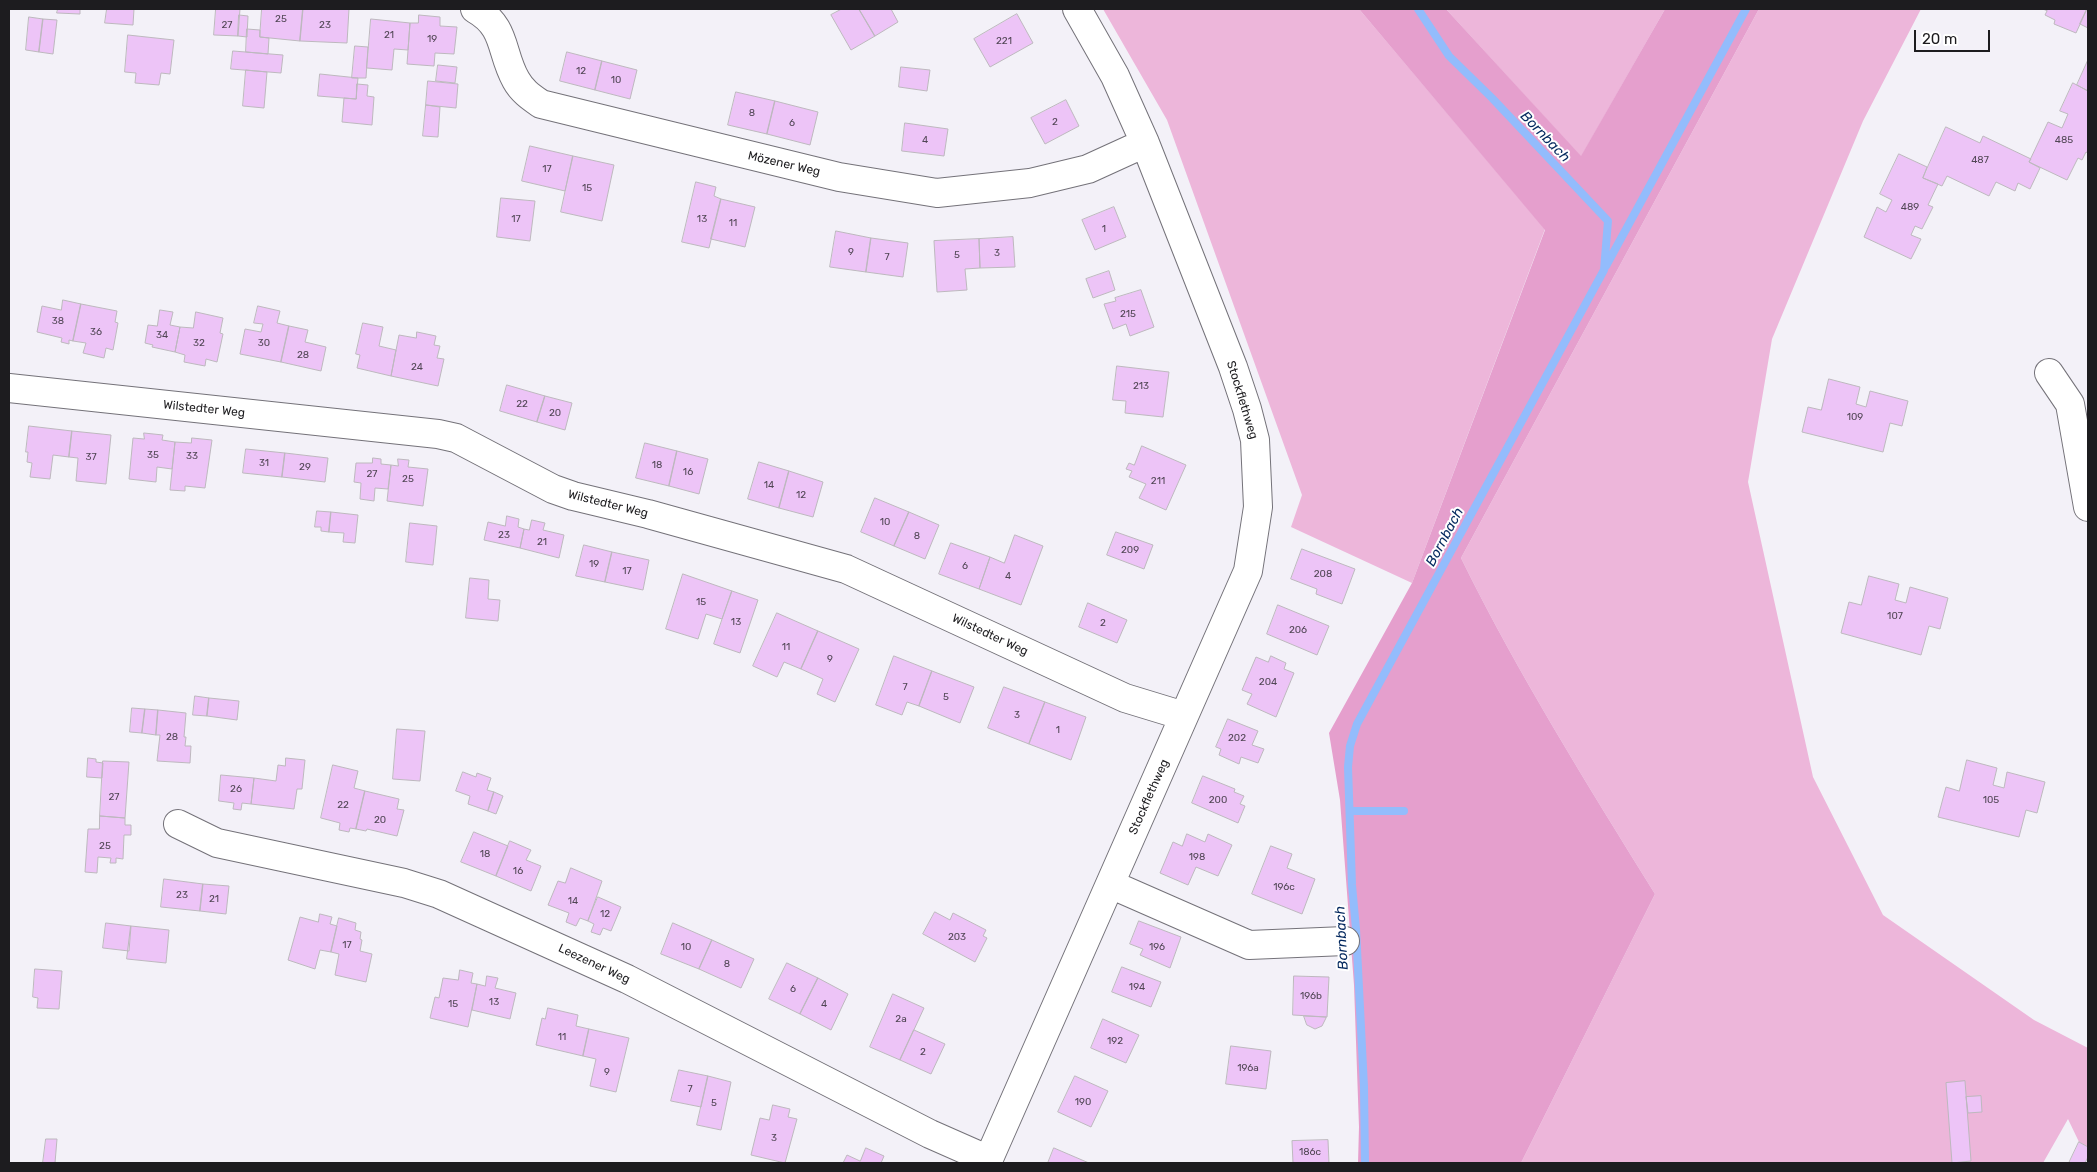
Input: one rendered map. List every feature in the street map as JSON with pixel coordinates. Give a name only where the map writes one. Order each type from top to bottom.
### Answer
[{"type":"street","name":"Mözener Weg","points":[[475,9],[487,16],[497,30],[516,80],[524,93],[541,104],[839,177],[937,193],[993,187],[1030,182],[1088,169],[1144,143]]},
{"type":"street","name":"Stockflethweg","points":[[988,1162],[1248,571],[1258,507],[1255,440],[1236,376],[1144,143],[1115,76],[1077,9]]},
{"type":"street","points":[[2049,372],[2070,404],[2088,507]]},
{"type":"street","name":"Wilstedter Weg","points":[[9,388],[438,434],[456,438],[553,489],[573,496],[648,514],[846,569],[1125,698],[1184,716]]},
{"type":"street","name":"Leezener Weg","points":[[178,824],[217,843],[404,883],[439,894],[627,979],[988,1162]]},
{"type":"street","points":[[1110,884],[1249,946],[1345,941]]},
{"type":"shaded area","points":[[1103,9],[1359,9],[1545,229],[1412,583],[1291,527],[1302,495],[1167,120]]},
{"type":"shaded area","points":[[1359,9],[1446,9],[1581,156],[1665,9],[1759,9],[1461,558],[1530,686],[1655,894],[1521,1163],[1358,1163],[1359,1127],[1354,985],[1340,800],[1329,733],[1412,583],[1545,230]]},
{"type":"shaded area","points":[[1446,9],[1665,9],[1581,157]]},
{"type":"shaded area","points":[[1759,9],[1921,9],[1863,121],[1772,339],[1748,482],[1813,777],[1883,915],[2034,1020],[2088,1048],[2088,1147],[2079,1142],[2068,1119],[2043,1163],[1521,1163],[1655,894],[1530,686],[1461,558]]},
{"type":"building","points":[[58,9],[80,9],[80,14],[57,13]]},
{"type":"building","points":[[107,9],[134,9],[133,25],[105,23]]},
{"type":"building","points":[[216,9],[240,9],[238,36],[214,35]]},
{"type":"building","points":[[262,9],[303,9],[300,41],[260,37]]},
{"type":"building","points":[[303,9],[349,9],[347,43],[300,41]]},
{"type":"building","points":[[842,9],[859,9],[875,36],[851,50],[831,15]]},
{"type":"building","points":[[859,9],[891,9],[898,22],[875,36]]},
{"type":"building","points":[[2043,9],[2087,9],[2076,33],[2054,24],[2055,20],[2045,15],[2047,11]]},
{"type":"building","points":[[2088,9],[2088,28],[2080,24]]},
{"type":"building","points":[[1017,14],[1033,43],[990,67],[974,39]]},
{"type":"building","points":[[239,15],[248,16],[247,37],[238,36]]},
{"type":"building","points":[[419,15],[440,17],[440,26],[457,27],[454,54],[435,53],[434,66],[407,64],[410,23],[418,23]]},
{"type":"building","points":[[29,17],[43,19],[39,52],[26,50]]},
{"type":"building","points":[[43,19],[57,20],[53,54],[39,52]]},
{"type":"building","points":[[371,19],[410,23],[408,50],[394,49],[392,70],[367,68]]},
{"type":"building","points":[[247,29],[260,30],[260,37],[269,38],[268,54],[246,52]]},
{"type":"building","points":[[128,35],[174,40],[170,74],[161,73],[159,85],[135,83],[136,73],[125,72]]},
{"type":"building","points":[[355,46],[368,47],[366,78],[352,78]]},
{"type":"building","points":[[233,51],[283,55],[281,73],[231,69]]},
{"type":"building","points":[[567,52],[602,61],[595,90],[560,81]]},
{"type":"building","points":[[2088,60],[2088,91],[2077,85]]},
{"type":"building","points":[[602,61],[637,70],[630,99],[595,90]]},
{"type":"building","points":[[438,65],[457,67],[455,83],[436,81]]},
{"type":"building","points":[[901,67],[930,70],[927,91],[899,87]]},
{"type":"building","points":[[246,70],[267,72],[264,108],[243,106]]},
{"type":"building","points":[[320,74],[358,78],[356,99],[318,96]]},
{"type":"building","points":[[428,81],[458,84],[456,108],[426,105]]},
{"type":"building","points":[[2073,83],[2088,91],[2088,153],[2086,152],[2082,160],[2078,158],[2067,180],[2029,162],[2048,122],[2062,128],[2068,114],[2060,111]]},
{"type":"building","points":[[357,84],[368,85],[367,96],[374,97],[372,125],[342,122],[344,98],[356,99]]},
{"type":"building","points":[[736,92],[775,101],[767,134],[728,125]]},
{"type":"building","points":[[1066,100],[1079,126],[1045,144],[1031,118]]},
{"type":"building","points":[[775,101],[818,112],[810,145],[767,134]]},
{"type":"building","points":[[426,105],[440,107],[438,137],[423,136]]},
{"type":"building","points":[[905,123],[948,129],[944,156],[902,151]]},
{"type":"building","points":[[1946,127],[1980,143],[1983,136],[2031,159],[2029,162],[2040,168],[2030,189],[2018,183],[2015,191],[1996,182],[1989,196],[1947,176],[1942,186],[1923,178]]},
{"type":"building","points":[[530,146],[573,156],[565,191],[522,181]]},
{"type":"building","points":[[1899,154],[1927,167],[1923,178],[1938,184],[1928,205],[1933,207],[1922,229],[1915,226],[1911,235],[1921,239],[1911,259],[1864,237],[1877,207],[1886,212],[1892,200],[1880,194]]},
{"type":"building","points":[[573,156],[614,165],[602,221],[561,212]]},
{"type":"building","points":[[696,182],[716,187],[714,196],[721,199],[709,248],[682,242]]},
{"type":"building","points":[[501,198],[535,201],[530,241],[497,237]]},
{"type":"building","points":[[721,199],[755,207],[745,247],[711,239]]},
{"type":"building","points":[[1114,207],[1126,237],[1095,250],[1082,220]]},
{"type":"building","points":[[836,231],[871,238],[866,272],[830,267]]},
{"type":"building","points":[[1013,237],[1015,267],[980,268],[979,239]]},
{"type":"building","points":[[871,238],[908,243],[903,277],[866,272]]},
{"type":"building","points":[[979,239],[980,268],[965,269],[967,290],[937,292],[934,241]]},
{"type":"building","points":[[1109,271],[1115,290],[1093,298],[1086,279]]},
{"type":"building","points":[[1141,290],[1154,327],[1130,336],[1126,324],[1113,329],[1104,304],[1116,301],[1115,298]]},
{"type":"building","points":[[63,300],[81,304],[73,341],[69,340],[69,344],[61,342],[62,338],[37,332],[42,306],[61,310]]},
{"type":"building","points":[[81,304],[117,311],[115,322],[118,323],[113,350],[106,348],[104,358],[83,353],[86,343],[73,341]]},
{"type":"building","points":[[258,306],[280,311],[277,323],[289,326],[281,362],[240,354],[245,329],[261,332],[263,324],[254,323]]},
{"type":"building","points":[[160,310],[173,312],[170,325],[180,327],[175,352],[152,347],[153,345],[145,343],[148,325],[157,326]]},
{"type":"building","points":[[196,312],[223,318],[220,333],[223,334],[217,362],[206,359],[205,366],[184,362],[185,355],[175,352],[180,327],[193,328]]},
{"type":"building","points":[[363,323],[383,327],[379,346],[396,350],[391,376],[357,368],[360,355],[356,354]]},
{"type":"building","points":[[289,326],[308,330],[305,342],[326,347],[321,371],[281,362]]},
{"type":"building","points":[[417,332],[436,336],[434,345],[440,346],[437,358],[444,359],[438,386],[391,376],[399,335],[416,338]]},
{"type":"building","points":[[1117,366],[1169,372],[1163,417],[1125,413],[1126,401],[1113,400]]},
{"type":"building","points":[[1829,379],[1860,387],[1856,404],[1866,407],[1870,391],[1908,401],[1902,426],[1890,423],[1883,452],[1802,432],[1808,407],[1821,410]]},
{"type":"building","points":[[507,385],[545,396],[537,422],[500,411]]},
{"type":"building","points":[[545,396],[572,403],[565,430],[537,422]]},
{"type":"building","points":[[29,426],[72,431],[69,457],[53,455],[50,479],[30,477],[32,463],[27,462],[28,452],[26,452]]},
{"type":"building","points":[[72,431],[111,435],[106,484],[76,481],[78,458],[69,457]]},
{"type":"building","points":[[144,433],[163,435],[162,440],[175,442],[172,469],[157,467],[156,482],[129,479],[133,438],[144,439]]},
{"type":"building","points":[[192,438],[212,440],[205,488],[185,486],[185,491],[170,490],[175,442],[191,443]]},
{"type":"building","points":[[645,443],[677,451],[669,486],[636,478]]},
{"type":"building","points":[[1142,446],[1186,465],[1166,510],[1139,498],[1146,484],[1129,477],[1132,471],[1126,469],[1129,463],[1134,465]]},
{"type":"building","points":[[246,449],[285,453],[282,477],[243,473]]},
{"type":"building","points":[[677,451],[708,459],[699,494],[669,486]]},
{"type":"building","points":[[285,453],[328,458],[325,482],[282,477]]},
{"type":"building","points":[[373,458],[381,459],[381,464],[391,465],[388,489],[375,488],[374,501],[360,499],[361,483],[354,482],[356,463],[372,463]]},
{"type":"building","points":[[398,459],[409,460],[408,467],[428,469],[423,506],[387,501],[391,465],[398,466]]},
{"type":"building","points":[[759,462],[789,471],[779,508],[748,499]]},
{"type":"building","points":[[789,471],[823,482],[813,517],[779,508]]},
{"type":"building","points":[[875,498],[909,512],[894,546],[861,532]]},
{"type":"building","points":[[317,511],[331,512],[329,532],[321,531],[321,527],[315,527]]},
{"type":"building","points":[[331,512],[358,515],[355,543],[343,542],[344,533],[329,532]]},
{"type":"building","points":[[909,512],[939,525],[925,559],[894,546]]},
{"type":"building","points":[[507,516],[519,519],[518,527],[524,529],[520,548],[484,540],[488,522],[505,526]]},
{"type":"building","points":[[532,520],[545,523],[543,530],[564,535],[559,558],[520,548],[524,529],[529,530]]},
{"type":"building","points":[[410,523],[437,526],[433,565],[406,562]]},
{"type":"building","points":[[1116,532],[1153,545],[1144,569],[1107,555]]},
{"type":"building","points":[[1015,535],[1043,546],[1021,605],[979,589],[990,557],[1004,563]]},
{"type":"building","points":[[951,543],[990,557],[979,589],[939,574]]},
{"type":"building","points":[[584,545],[612,552],[605,582],[576,576]]},
{"type":"building","points":[[1302,549],[1355,569],[1342,604],[1316,594],[1317,589],[1291,579]]},
{"type":"building","points":[[612,552],[649,560],[643,590],[605,582]]},
{"type":"building","points":[[683,574],[732,591],[722,619],[706,614],[698,639],[666,629]]},
{"type":"building","points":[[1869,576],[1899,584],[1895,600],[1906,603],[1910,587],[1948,598],[1940,629],[1929,626],[1921,655],[1841,633],[1849,602],[1861,605]]},
{"type":"building","points":[[470,578],[489,580],[488,599],[500,600],[498,621],[466,618]]},
{"type":"building","points":[[732,591],[758,600],[740,653],[714,644]]},
{"type":"building","points":[[1088,603],[1127,620],[1117,643],[1079,627]]},
{"type":"building","points":[[1278,605],[1329,626],[1317,655],[1267,634]]},
{"type":"building","points":[[777,613],[818,631],[801,669],[784,662],[777,677],[753,666]]},
{"type":"building","points":[[818,631],[859,649],[835,702],[817,694],[823,679],[801,669]]},
{"type":"building","points":[[894,656],[932,671],[919,706],[907,702],[902,715],[876,705]]},
{"type":"building","points":[[1271,656],[1286,663],[1284,669],[1294,673],[1276,717],[1247,704],[1252,694],[1242,690],[1256,657],[1268,662]]},
{"type":"building","points":[[932,671],[974,687],[960,723],[919,706]]},
{"type":"building","points":[[1004,687],[1045,702],[1029,744],[988,728]]},
{"type":"building","points":[[195,696],[209,698],[207,716],[193,715]]},
{"type":"building","points":[[209,698],[239,701],[237,720],[207,716]]},
{"type":"building","points":[[1045,702],[1086,717],[1071,760],[1029,744]]},
{"type":"building","points":[[132,708],[145,709],[142,733],[130,732]]},
{"type":"building","points":[[145,709],[158,710],[156,735],[142,733]]},
{"type":"building","points":[[158,710],[186,713],[184,737],[186,737],[185,746],[191,746],[190,763],[157,761],[160,735],[156,735]]},
{"type":"building","points":[[1228,719],[1258,731],[1252,745],[1264,749],[1258,763],[1241,757],[1239,764],[1219,755],[1221,749],[1216,747]]},
{"type":"building","points":[[397,729],[425,731],[420,781],[393,779]]},
{"type":"building","points":[[88,758],[96,759],[96,762],[103,763],[102,778],[87,777]]},
{"type":"building","points":[[286,758],[305,760],[302,789],[297,789],[294,809],[251,804],[254,778],[276,781],[278,765],[285,766]]},
{"type":"building","points":[[1967,760],[1997,768],[1993,785],[2004,788],[2007,772],[2045,782],[2037,813],[2026,810],[2019,837],[1938,817],[1946,787],[1959,791]]},
{"type":"building","points":[[103,761],[129,762],[125,818],[100,816]]},
{"type":"building","points":[[333,765],[358,771],[354,788],[365,791],[356,829],[350,828],[349,832],[339,830],[340,823],[321,818]]},
{"type":"building","points":[[463,772],[476,777],[477,773],[491,778],[487,790],[494,792],[488,811],[468,804],[470,796],[456,791]]},
{"type":"building","points":[[221,775],[254,778],[251,804],[242,803],[241,810],[233,809],[234,803],[219,801]]},
{"type":"building","points":[[1203,776],[1235,789],[1234,792],[1244,796],[1240,804],[1245,806],[1238,823],[1192,803]]},
{"type":"building","points":[[365,791],[399,799],[397,809],[404,810],[397,836],[367,829],[366,831],[356,829]]},
{"type":"building","points":[[494,792],[503,796],[496,814],[488,811]]},
{"type":"building","points":[[100,816],[125,818],[125,825],[131,825],[131,835],[124,835],[123,859],[116,858],[116,863],[110,863],[111,858],[98,857],[97,873],[85,872],[88,829],[99,829]]},
{"type":"building","points":[[474,832],[508,846],[496,876],[461,862]]},
{"type":"building","points":[[1187,834],[1205,842],[1208,834],[1232,845],[1218,876],[1196,867],[1188,885],[1160,873],[1173,842],[1182,846]]},
{"type":"building","points":[[510,841],[531,850],[526,860],[541,866],[531,891],[496,876]]},
{"type":"building","points":[[1271,846],[1292,854],[1287,868],[1315,879],[1302,914],[1252,894]]},
{"type":"building","points":[[571,868],[602,881],[588,921],[580,918],[576,926],[566,922],[569,913],[548,905],[558,881],[565,883]]},
{"type":"building","points":[[164,879],[203,884],[200,911],[161,907]]},
{"type":"building","points":[[203,884],[229,886],[226,914],[200,911]]},
{"type":"building","points":[[598,897],[621,907],[611,931],[603,928],[600,935],[591,932],[594,924],[588,921]]},
{"type":"building","points":[[935,912],[950,920],[953,913],[986,930],[983,936],[987,938],[975,962],[923,934]]},
{"type":"building","points":[[320,914],[332,917],[330,924],[337,926],[331,952],[320,950],[315,969],[288,960],[300,917],[318,922]]},
{"type":"building","points":[[339,918],[356,923],[355,930],[361,932],[360,951],[372,954],[366,982],[335,975],[339,954],[331,952]]},
{"type":"building","points":[[1139,921],[1181,937],[1170,968],[1140,955],[1143,949],[1130,944]]},
{"type":"building","points":[[106,923],[131,926],[129,951],[103,948]]},
{"type":"building","points":[[673,923],[712,940],[699,969],[661,954]]},
{"type":"building","points":[[131,926],[169,930],[166,963],[127,959]]},
{"type":"building","points":[[712,940],[754,959],[741,988],[699,969]]},
{"type":"building","points":[[787,963],[818,978],[800,1014],[769,999]]},
{"type":"building","points":[[1122,967],[1161,982],[1151,1007],[1112,992]]},
{"type":"building","points":[[35,969],[62,971],[59,1009],[37,1008],[38,998],[33,997]]},
{"type":"building","points":[[460,970],[473,973],[471,983],[477,984],[468,1027],[430,1018],[435,997],[439,998],[443,978],[458,980]]},
{"type":"building","points":[[487,976],[498,978],[495,988],[516,993],[510,1019],[472,1010],[477,984],[485,986]]},
{"type":"building","points":[[1294,976],[1329,977],[1327,1017],[1293,1015]]},
{"type":"building","points":[[818,978],[848,994],[831,1030],[800,1014]]},
{"type":"building","points":[[893,994],[924,1008],[900,1060],[870,1047]]},
{"type":"building","points":[[548,1008],[578,1015],[576,1026],[589,1029],[583,1056],[536,1045],[542,1018],[545,1019]]},
{"type":"building","points":[[1304,1016],[1326,1018],[1322,1026],[1315,1029],[1307,1025]]},
{"type":"building","points":[[1103,1019],[1139,1035],[1126,1063],[1091,1048]]},
{"type":"building","points":[[589,1029],[629,1038],[616,1092],[590,1086],[596,1059],[583,1056]]},
{"type":"building","points":[[914,1030],[945,1044],[931,1074],[900,1060]]},
{"type":"building","points":[[1231,1046],[1271,1051],[1266,1089],[1226,1084]]},
{"type":"building","points":[[679,1070],[708,1076],[701,1107],[671,1101]]},
{"type":"building","points":[[708,1076],[731,1082],[721,1130],[697,1125]]},
{"type":"building","points":[[1075,1076],[1108,1091],[1091,1127],[1058,1112]]},
{"type":"building","points":[[1965,1081],[1971,1161],[1952,1163],[1946,1083]]},
{"type":"building","points":[[1981,1096],[1982,1112],[1968,1113],[1966,1097]]},
{"type":"building","points":[[773,1105],[790,1109],[788,1117],[797,1119],[785,1163],[751,1155],[760,1118],[769,1120]]},
{"type":"building","points":[[46,1139],[57,1139],[55,1163],[43,1163]]},
{"type":"building","points":[[1328,1140],[1329,1163],[1293,1163],[1292,1141]]},
{"type":"building","points":[[2079,1142],[2088,1147],[2088,1157],[2085,1163],[2069,1163]]},
{"type":"building","points":[[866,1148],[884,1156],[881,1163],[843,1163],[847,1155],[860,1161]]},
{"type":"building","points":[[1054,1148],[1089,1163],[1048,1163]]},
{"type":"waterway","name":"Bornbach","points":[[1365,1163],[1364,1087],[1352,885],[1348,767],[1350,746],[1357,724],[1604,270],[1608,221],[1492,98],[1449,56],[1418,9]]},
{"type":"waterway","points":[[1606,266],[1746,9]]},
{"type":"waterway","points":[[1350,811],[1404,811]]}]
